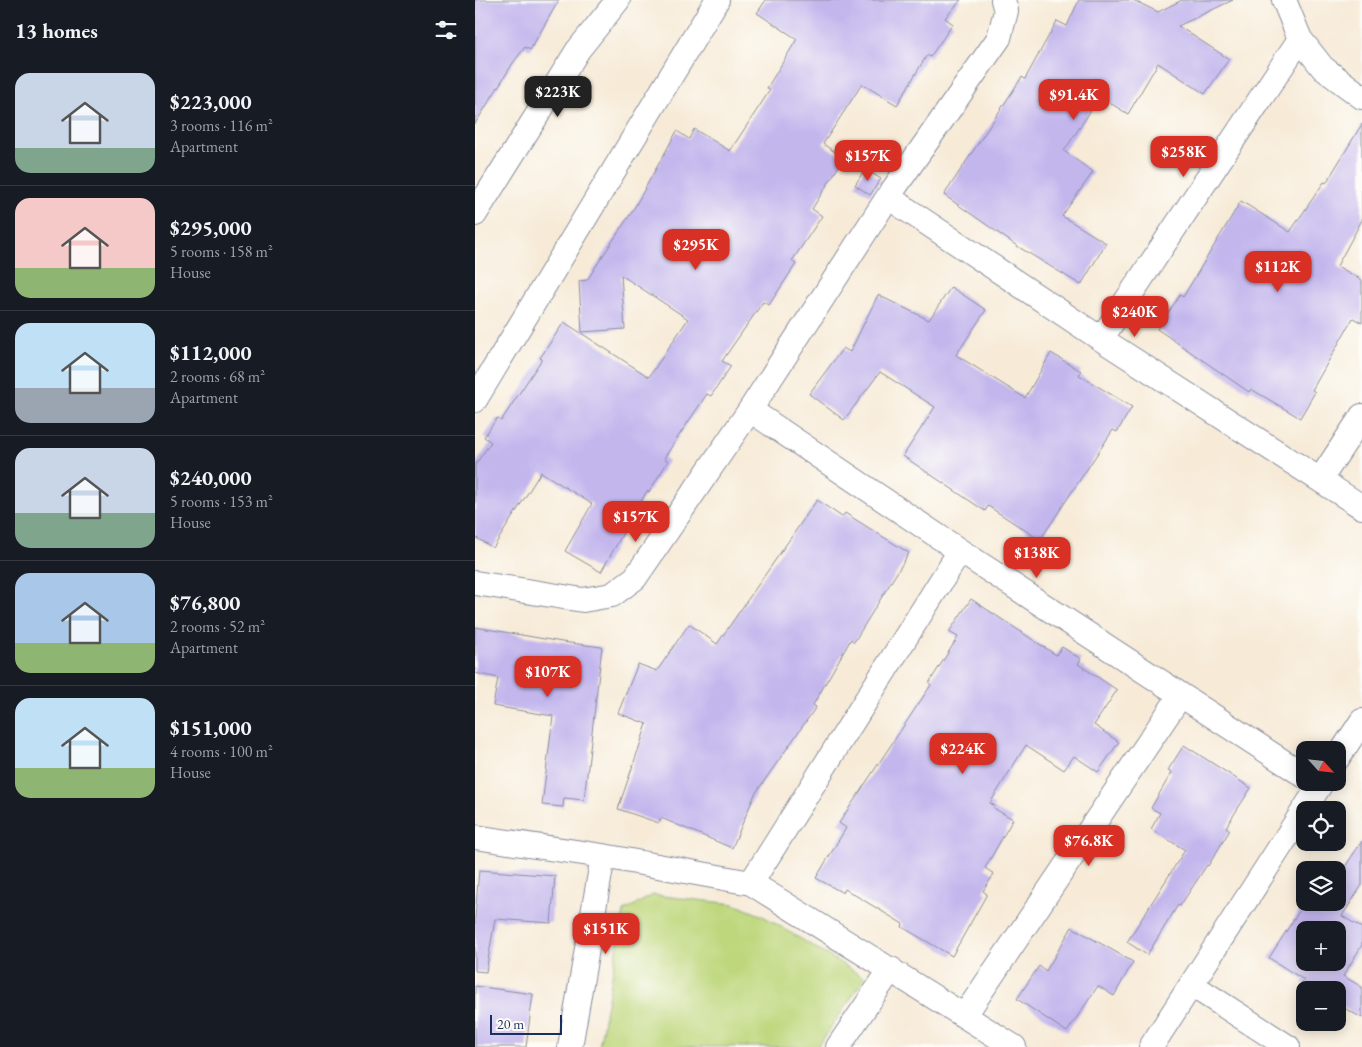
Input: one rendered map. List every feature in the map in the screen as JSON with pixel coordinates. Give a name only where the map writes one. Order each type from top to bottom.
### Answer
[{"type":"street","points":[[475,214],[578,50],[618,0]]},
{"type":"street","points":[[475,400],[717,0]]},
{"type":"street","points":[[475,583],[583,600],[612,595],[635,578],[750,410],[888,197],[999,38],[1006,11],[1003,0]]},
{"type":"street","points":[[1284,0],[1300,39],[1323,68],[1362,96]]},
{"type":"street","points":[[1101,339],[1300,39]]},
{"type":"street","points":[[888,197],[1101,339],[1362,507]]},
{"type":"street","points":[[750,410],[1180,696],[1296,769]]},
{"type":"street","points":[[1321,480],[1362,416]]},
{"type":"street","points":[[751,883],[960,551]]},
{"type":"street","points":[[965,1015],[1180,696]]},
{"type":"street","points":[[1346,745],[1362,721]]},
{"type":"street","points":[[1151,1047],[1192,985],[1311,791]]},
{"type":"street","points":[[475,837],[603,856],[751,883],[965,1015],[1013,1047]]},
{"type":"street","points":[[570,1047],[603,856]]},
{"type":"street","points":[[838,1047],[891,969]]},
{"type":"street","points":[[1192,985],[1288,1047]]},
{"type":"green space","points":[[653,895],[734,904],[763,916],[865,978],[817,1047],[599,1047],[624,911]]},
{"type":"building","points":[[475,0],[559,0],[530,50],[525,47],[513,63],[475,124]]},
{"type":"building","points":[[766,0],[961,0],[945,18],[953,24],[930,57],[927,55],[897,105],[862,84],[823,144],[844,158],[812,209],[822,216],[792,261],[796,264],[769,305],[763,302],[722,361],[731,366],[711,396],[707,394],[664,458],[668,461],[649,492],[647,491],[601,572],[565,551],[592,504],[541,472],[493,548],[475,537],[475,465],[491,442],[484,437],[497,418],[501,421],[564,322],[649,377],[688,319],[621,275],[625,329],[582,332],[579,281],[587,280],[633,210],[677,131],[689,139],[694,129],[730,151],[770,90],[767,88],[797,39],[757,13]]},
{"type":"building","points":[[1079,0],[1133,0],[1158,12],[1182,0],[1233,0],[1178,26],[1229,59],[1205,94],[1158,63],[1128,114],[1100,97],[1064,151],[1093,172],[1062,216],[1106,243],[1081,285],[1017,246],[944,195],[1022,77],[1025,79],[1057,21],[1067,26]]},
{"type":"building","points":[[1362,124],[1362,220],[1337,266],[1362,280],[1362,323],[1353,318],[1312,390],[1315,392],[1300,418],[1251,389],[1249,392],[1157,329],[1180,295],[1183,297],[1241,201],[1290,232],[1324,182],[1326,183]]},
{"type":"building","points":[[865,169],[881,179],[870,195],[855,185]]},
{"type":"building","points":[[951,287],[986,310],[956,355],[1025,398],[1051,353],[1081,371],[1079,375],[1132,407],[1117,432],[1113,430],[1040,540],[988,506],[985,511],[903,456],[935,407],[880,372],[844,420],[809,394],[843,348],[850,352],[878,295],[929,320]]},
{"type":"building","points":[[817,500],[842,517],[845,513],[909,553],[854,642],[851,639],[813,705],[816,707],[755,794],[732,848],[661,818],[659,823],[618,809],[647,724],[618,713],[638,664],[657,671],[689,624],[717,644]]},
{"type":"building","points":[[971,599],[1056,655],[1062,647],[1081,659],[1078,664],[1117,690],[1094,725],[1119,742],[1098,772],[1074,756],[1064,770],[1026,745],[990,803],[995,806],[993,808],[1013,819],[985,868],[994,874],[983,891],[987,894],[952,956],[902,927],[903,924],[845,889],[843,893],[816,878],[846,828],[839,823],[931,685],[929,683],[958,637],[949,632]]},
{"type":"building","points":[[475,627],[602,647],[584,800],[564,798],[563,807],[542,805],[553,716],[493,706],[498,678],[475,673]]},
{"type":"building","points":[[1184,745],[1251,788],[1226,827],[1230,830],[1208,866],[1180,906],[1178,905],[1147,955],[1127,942],[1185,850],[1151,829],[1160,813],[1151,808],[1172,772],[1168,770]]},
{"type":"building","points":[[1362,841],[1362,885],[1346,910],[1346,865]]},
{"type":"building","points":[[479,870],[555,876],[551,923],[495,919],[486,972],[475,971],[475,918]]},
{"type":"building","points":[[1299,911],[1345,911],[1342,916],[1362,928],[1362,945],[1343,976],[1362,987],[1362,1018],[1346,1009],[1346,981],[1303,981],[1269,958]]},
{"type":"building","points":[[1072,927],[1133,962],[1114,996],[1098,986],[1067,1032],[1017,999],[1039,966],[1046,971]]},
{"type":"building","points":[[475,986],[533,994],[526,1047],[475,1047]]}]
